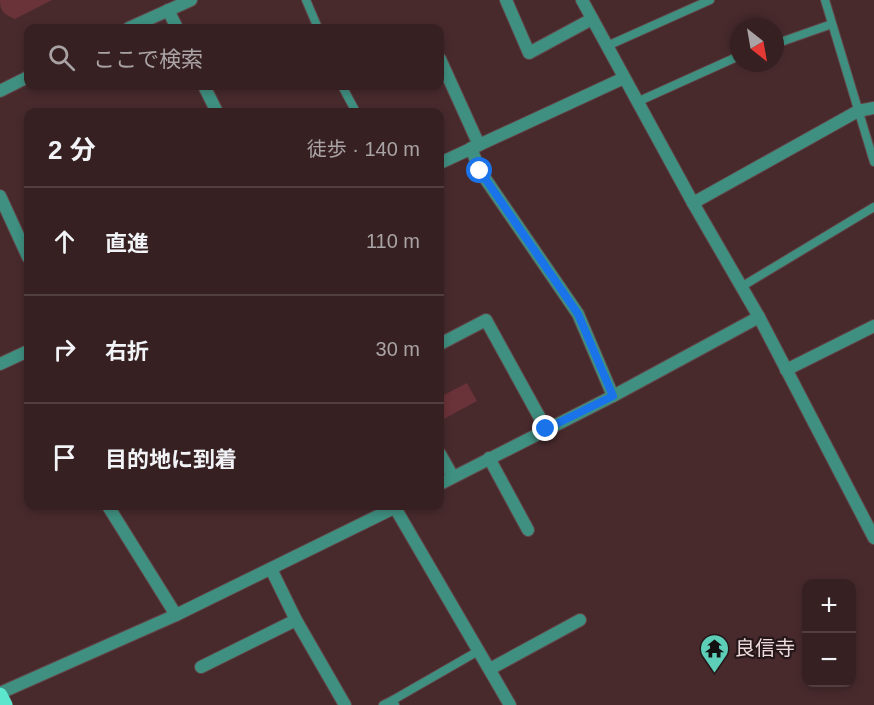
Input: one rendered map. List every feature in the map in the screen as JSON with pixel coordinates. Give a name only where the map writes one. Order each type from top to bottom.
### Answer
[{"type":"main road","points":[[0,694],[5,705]]},
{"type":"street","points":[[138,24],[191,0]]},
{"type":"street","points":[[506,0],[529,53],[592,19]]},
{"type":"street","points":[[582,0],[693,203],[759,317],[874,538]]},
{"type":"street","points":[[168,10],[175,24]]},
{"type":"street","points":[[444,69],[475,147],[480,171],[578,314],[613,396]]},
{"type":"street","points":[[444,161],[624,78]]},
{"type":"street","points":[[0,90],[24,79]]},
{"type":"street","points":[[206,90],[215,108]]},
{"type":"street","points":[[693,203],[858,111],[874,108]]},
{"type":"street","points":[[0,196],[24,248]]},
{"type":"street","points":[[444,482],[613,396],[759,317]]},
{"type":"street","points":[[444,342],[486,320],[546,429]]},
{"type":"street","points":[[786,370],[874,326]]},
{"type":"street","points":[[0,364],[24,353]]},
{"type":"street","points":[[489,458],[528,530]]},
{"type":"street","points":[[444,461],[453,477]]},
{"type":"street","points":[[111,510],[177,615]]},
{"type":"street","points":[[0,694],[177,615],[387,510]]},
{"type":"street","points":[[397,510],[510,705]]},
{"type":"street","points":[[271,569],[296,620],[345,705]]},
{"type":"street","points":[[201,667],[296,620]]},
{"type":"street","points":[[490,669],[580,620]]},
{"type":"lane","points":[[306,0],[316,24]]},
{"type":"lane","points":[[607,46],[710,0]]},
{"type":"lane","points":[[825,0],[874,162]]},
{"type":"lane","points":[[784,41],[832,24]]},
{"type":"lane","points":[[637,102],[730,60]]},
{"type":"lane","points":[[344,90],[354,108]]},
{"type":"lane","points":[[741,287],[874,207]]},
{"type":"lane","points":[[383,705],[394,702],[480,650]]},
{"type":"shaded area","points":[[0,0],[52,0],[15,19],[4,12]]},
{"type":"shaded area","points":[[467,383],[477,401],[444,419],[444,395]]},
{"type":"place","name":"良信寺","points":[[714,674]]},
{"type":"route","points":[[480,171],[578,314],[613,396],[546,429]]}]
